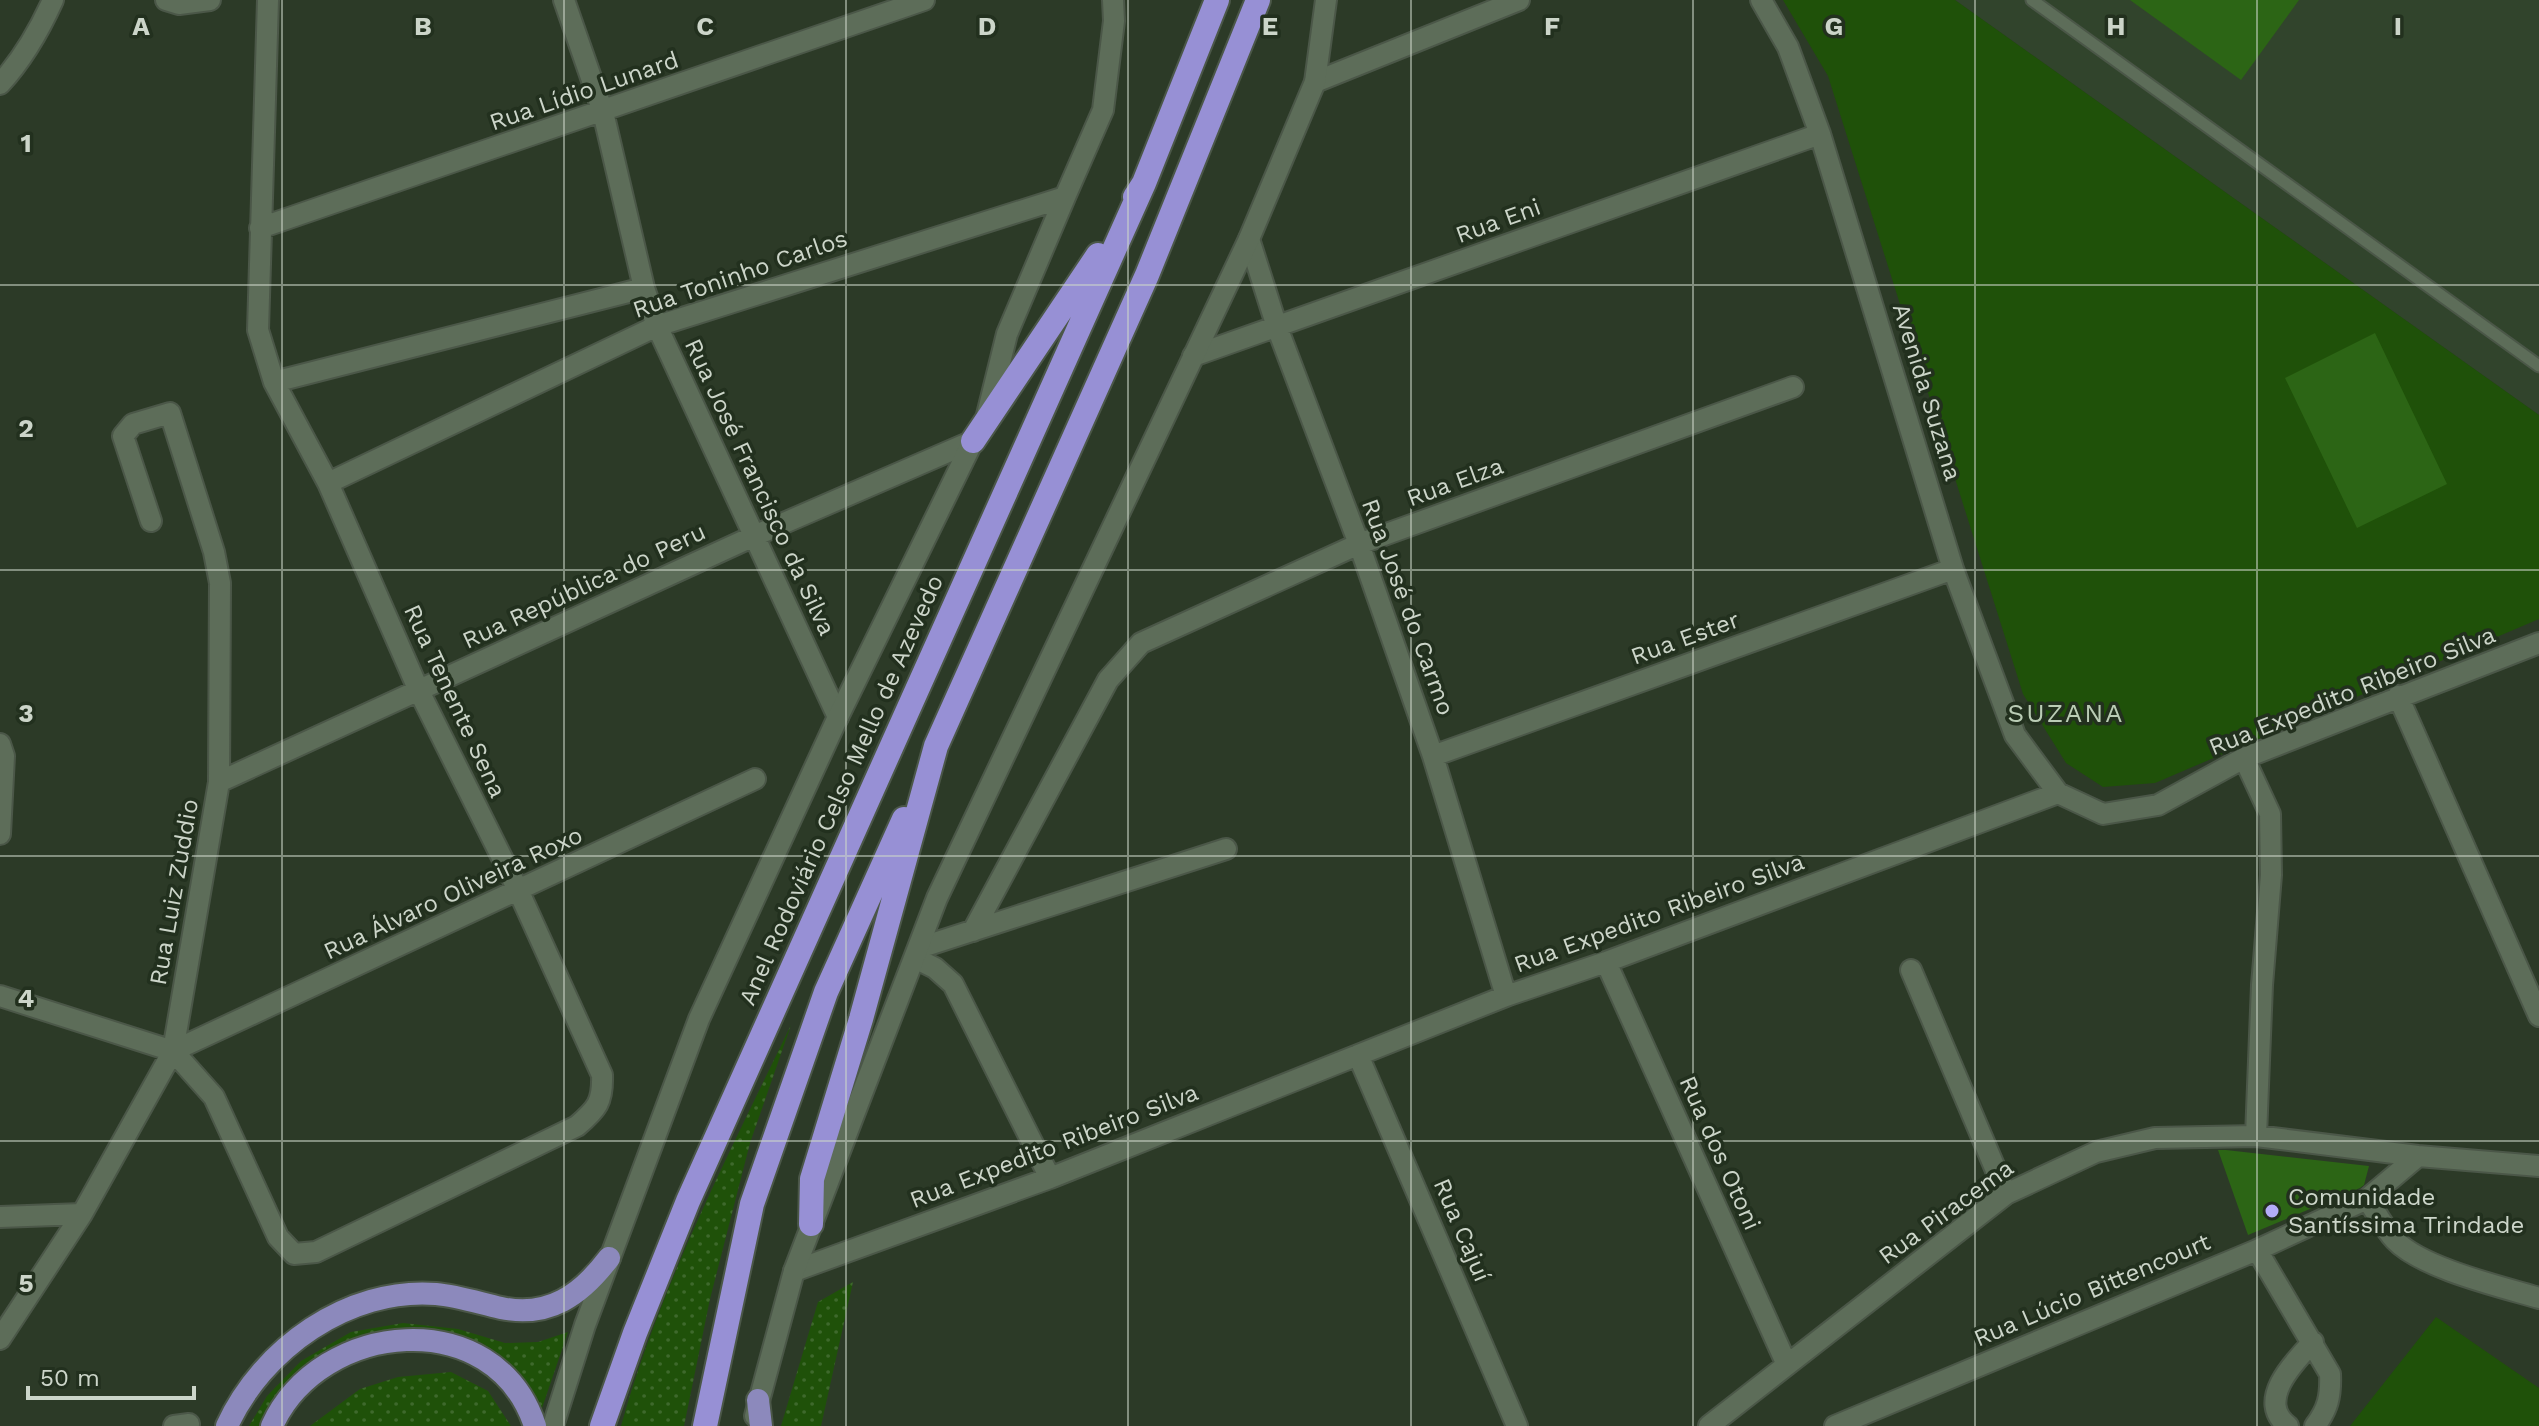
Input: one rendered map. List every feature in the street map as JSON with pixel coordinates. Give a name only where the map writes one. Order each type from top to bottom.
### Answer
[{"type":"highway","points":[[979,433],[1144,183],[1217,0]]},
{"type":"highway","points":[[705,1426],[752,1204],[826,992],[1147,275],[1258,0]]},
{"type":"highway","name":"Anel Rodoviário Celso Mello de Azevedo","points":[[602,1426],[688,1201],[1144,183]]},
{"type":"highway","points":[[811,1224],[812,1179],[861,1019],[936,746]]},
{"type":"highway","points":[[227,1426],[247,1390],[269,1364],[298,1338],[340,1313],[373,1302],[422,1294],[461,1297],[513,1310],[547,1308],[583,1289],[609,1258]]},
{"type":"highway","points":[[272,1426],[287,1399],[320,1370],[356,1350],[409,1339],[451,1343],[485,1359],[513,1386],[535,1426]]},
{"type":"highway","points":[[758,1400],[761,1426]]},
{"type":"street","points":[[0,84],[15,68],[53,0]]},
{"type":"street","points":[[166,0],[179,4],[210,0]]},
{"type":"street","points":[[260,228],[268,0]]},
{"type":"street","name":"Rua José Francisco da Silva","points":[[564,0],[603,112],[644,288],[657,326],[838,717]]},
{"type":"street","name":"Rua Lídio Lunard","points":[[260,228],[924,0]]},
{"type":"street","points":[[979,433],[1007,334],[1057,199],[1103,110],[1114,21],[1113,0]]},
{"type":"street","points":[[753,1426],[794,1271],[937,898],[1249,239],[1315,82],[1326,0]]},
{"type":"street","points":[[1315,82],[1519,0]]},
{"type":"street","name":"Avenida Suzana","points":[[1761,0],[1788,47],[1820,134],[1953,569],[2015,735],[2058,793]]},
{"type":"street","name":"Rua Eni","points":[[1193,356],[1820,134]]},
{"type":"street","name":"Rua Toninho Carlos","points":[[328,483],[657,326],[1057,199]]},
{"type":"street","name":"Rua Tenente Sena","points":[[173,1051],[214,1097],[278,1237],[294,1254],[316,1252],[577,1126],[595,1111],[603,1094],[602,1075],[519,892],[419,691],[328,483],[274,382],[258,330],[260,228]]},
{"type":"street","name":"Rua José do Carmo","points":[[1249,239],[1277,327],[1359,544],[1433,756],[1506,996]]},
{"type":"street","points":[[274,382],[644,288]]},
{"type":"street","name":"Rua Elza","points":[[973,931],[1108,680],[1141,643],[1359,544],[1793,387]]},
{"type":"street","name":"Rua Luiz Zuddio","points":[[0,1339],[82,1214],[173,1051],[219,782],[220,583],[214,552],[170,413],[133,424],[123,436],[151,521]]},
{"type":"street","name":"Rua República do Peru","points":[[219,782],[979,433]]},
{"type":"street","name":"Anel Rodoviário Celso Mello de Azevedo","points":[[553,1426],[609,1258],[699,1019],[838,717],[979,433]]},
{"type":"street","name":"Rua Ester","points":[[1433,756],[1953,569]]},
{"type":"street","name":"Rua Expedito Ribeiro Silva","points":[[794,1271],[1050,1178],[1506,996],[1606,962],[2058,793],[2103,814],[2158,805],[2244,758],[2539,643]]},
{"type":"street","points":[[2398,696],[2539,1016]]},
{"type":"street","points":[[0,834],[1,752]]},
{"type":"street","points":[[2244,758],[2270,814],[2271,875],[2262,985],[2256,1136]]},
{"type":"street","name":"Rua Álvaro Oliveira Roxo","points":[[173,1051],[519,892],[755,779]]},
{"type":"street","points":[[917,953],[973,931],[1226,849]]},
{"type":"street","points":[[917,953],[953,984],[1050,1178]]},
{"type":"street","name":"Rua dos Otoni","points":[[1606,962],[1787,1365]]},
{"type":"street","points":[[1911,970],[2006,1194]]},
{"type":"street","points":[[0,996],[173,1051]]},
{"type":"street","name":"Rua Cajuí","points":[[1358,1055],[1517,1426]]},
{"type":"street","name":"Rua Piracema","points":[[1709,1426],[2006,1194],[2096,1152],[2155,1138],[2256,1136],[2418,1156],[2539,1166]]},
{"type":"street","name":"Rua Lúcio Bittencourt","points":[[1835,1426],[2257,1250],[2367,1199],[2418,1156]]},
{"type":"street","points":[[2367,1199],[2396,1242],[2431,1262],[2476,1280],[2539,1298]]},
{"type":"street","points":[[0,1217],[82,1214]]},
{"type":"street","points":[[2257,1250],[2330,1374],[2327,1411],[2315,1426]]},
{"type":"street","points":[[2288,1426],[2281,1421],[2277,1408],[2281,1377],[2313,1342]]},
{"type":"lane","points":[[2032,0],[2539,366]]},
{"type":"shaded area","points":[[1955,0],[2539,0],[2539,415]]},
{"type":"green space","points":[[1783,0],[1955,0],[2539,415],[2539,619],[2155,783],[2103,787],[2066,763],[2023,694],[1828,76]]},
{"type":"green space","points":[[791,1025],[750,1143],[710,1299],[684,1426],[621,1426],[675,1272]]},
{"type":"green space","points":[[853,1282],[821,1426],[781,1426],[818,1302]]},
{"type":"green space","points":[[2436,1317],[2539,1388],[2539,1426],[2350,1426]]},
{"type":"green space","points":[[403,1323],[458,1329],[505,1343],[538,1342],[568,1332],[542,1408],[506,1367],[481,1346],[460,1336],[415,1330],[368,1338],[325,1356],[292,1380],[260,1426],[249,1426],[267,1396],[301,1361],[351,1332]]},
{"type":"green space","points":[[451,1372],[488,1391],[511,1426],[310,1426],[360,1389],[398,1377]]},
{"type":"building","points":[[2130,0],[2299,0],[2241,80]]},
{"type":"building","points":[[2375,333],[2447,484],[2357,528],[2285,378]]},
{"type":"building","name":"Comunidade Santíssima Trindade","points":[[2218,1150],[2369,1166],[2364,1185],[2360,1188],[2248,1235]]},
{"type":"place","name":"Comunidade Santíssima Trindade","points":[[2272,1211]]},
{"type":"district","name":"SUZANA","points":[[2066,713]]}]
